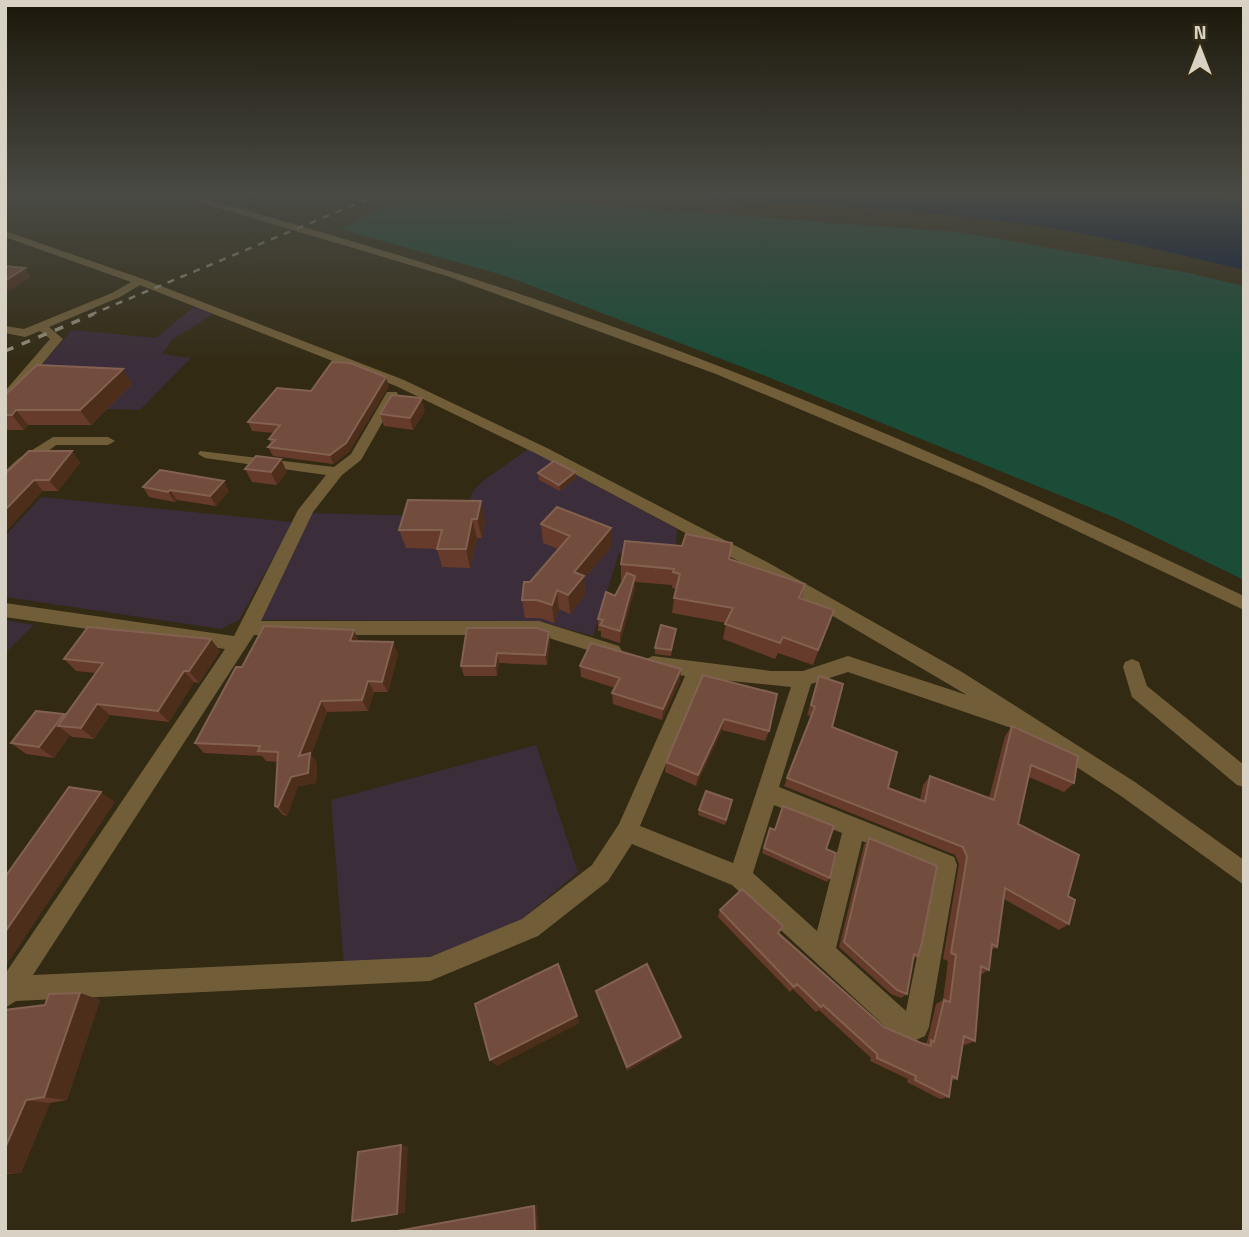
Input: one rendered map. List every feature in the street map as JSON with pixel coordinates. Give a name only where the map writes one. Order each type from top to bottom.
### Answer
[{"type":"street","points":[[53,252],[139,281],[400,383],[542,451],[761,566],[955,677],[1128,789],[1244,874]]},
{"type":"street","points":[[382,252],[684,358],[857,427],[1055,513],[1244,604]]},
{"type":"street","points":[[5,329],[25,332],[116,295],[139,281]]},
{"type":"street","points":[[5,400],[57,339],[41,326]]},
{"type":"street","points":[[8,993],[249,628],[306,510],[337,472],[356,457],[400,383]]},
{"type":"street","points":[[5,480],[23,462],[53,441],[108,441]]},
{"type":"street","points":[[205,454],[337,472]]},
{"type":"street","points":[[5,610],[237,644]]},
{"type":"street","points":[[249,628],[539,628],[634,658],[696,671],[771,679],[803,679],[848,664],[1030,726]]},
{"type":"street","points":[[1132,667],[1139,691],[1244,778]]},
{"type":"street","points":[[8,993],[430,969],[530,928],[600,873],[627,831],[696,671]]},
{"type":"street","points":[[740,877],[803,679]]},
{"type":"street","points":[[627,831],[740,877],[898,1021],[916,1027],[946,865],[767,792]]},
{"type":"street","points":[[823,953],[854,828]]},
{"type":"shaded area","points":[[195,306],[213,314],[172,340],[162,354],[191,358],[140,410],[6,406],[72,330],[156,338]]},
{"type":"shaded area","points":[[528,449],[677,529],[675,558],[619,553],[593,636],[538,621],[259,620],[309,513],[465,517],[473,491]]},
{"type":"shaded area","points":[[41,497],[293,522],[239,620],[221,629],[5,597],[5,536]]},
{"type":"shaded area","points":[[5,620],[34,625],[5,653]]},
{"type":"shaded area","points":[[536,745],[578,872],[519,922],[429,957],[344,966],[331,800]]},
{"type":"green space","points":[[421,252],[1069,252],[1184,272],[1244,286],[1244,580],[1116,518],[763,375],[506,276]]},
{"type":"water","points":[[1166,252],[1244,252],[1244,270]]},
{"type":"building","points":[[5,266],[25,268],[5,281]]},
{"type":"building","points":[[332,362],[350,363],[386,377],[346,443],[330,455],[268,447],[275,440],[269,439],[280,425],[248,422],[277,388],[311,391]]},
{"type":"building","points":[[37,365],[123,369],[80,410],[16,410],[12,415],[5,415],[5,395]]},
{"type":"building","points":[[392,395],[422,398],[410,418],[380,414]]},
{"type":"building","points":[[29,451],[72,451],[49,480],[34,480],[5,510],[5,474]]},
{"type":"building","points":[[256,456],[281,459],[271,472],[245,469]]},
{"type":"building","points":[[554,461],[575,472],[559,485],[538,473]]},
{"type":"building","points":[[160,470],[224,481],[210,496],[143,487]]},
{"type":"building","points":[[408,500],[481,501],[477,519],[472,519],[466,549],[437,549],[442,530],[399,530]]},
{"type":"building","points":[[557,507],[611,528],[574,572],[584,576],[568,595],[557,590],[552,605],[537,600],[522,600],[524,582],[530,582],[570,536],[541,524]]},
{"type":"building","points":[[686,534],[732,543],[729,559],[805,584],[799,598],[834,610],[818,650],[783,637],[780,643],[725,624],[733,608],[674,598],[680,574],[673,572],[674,569],[621,564],[625,541],[682,546]]},
{"type":"building","points":[[627,573],[635,576],[620,631],[600,625],[603,620],[598,619],[606,592],[615,596]]},
{"type":"building","points":[[661,625],[676,629],[671,650],[655,648]]},
{"type":"building","points":[[264,626],[354,630],[350,641],[393,642],[382,682],[368,681],[362,700],[321,701],[299,756],[310,753],[308,773],[291,777],[278,807],[275,806],[278,752],[258,751],[260,746],[195,743],[236,667],[242,667]]},
{"type":"building","points":[[88,627],[211,639],[189,671],[184,671],[158,711],[97,704],[81,728],[58,726],[103,663],[64,659]]},
{"type":"building","points":[[467,628],[537,628],[549,632],[545,655],[497,653],[495,666],[461,666]]},
{"type":"building","points":[[591,643],[681,669],[663,709],[612,693],[620,678],[580,666]]},
{"type":"building","points":[[703,675],[777,694],[769,731],[724,719],[698,775],[666,762]]},
{"type":"building","points":[[819,676],[843,684],[832,727],[897,752],[888,788],[925,802],[930,776],[994,800],[1012,726],[1078,756],[1074,783],[1031,765],[1018,824],[1079,855],[1068,896],[1075,900],[1069,924],[1005,888],[997,947],[992,944],[989,970],[981,966],[975,1041],[964,1036],[957,1079],[952,1076],[949,1097],[915,1080],[916,1076],[877,1058],[877,1054],[823,1005],[821,1007],[797,984],[794,987],[720,910],[742,889],[783,926],[778,933],[884,1027],[931,1046],[931,1040],[934,1042],[944,1000],[950,1002],[956,955],[951,953],[967,857],[963,847],[787,778],[815,707],[811,705]]},
{"type":"building","points":[[36,711],[64,714],[39,747],[11,743]]},
{"type":"building","points":[[69,787],[101,792],[5,932],[5,877]]},
{"type":"building","points":[[706,791],[732,800],[726,820],[699,810]]},
{"type":"building","points":[[783,806],[834,826],[826,849],[836,853],[830,878],[764,848],[770,828],[775,830]]},
{"type":"building","points":[[869,838],[937,866],[922,942],[918,956],[914,954],[907,994],[897,990],[844,942]]},
{"type":"building","points":[[558,964],[577,1016],[490,1060],[475,1004]]},
{"type":"building","points":[[647,964],[681,1037],[627,1067],[596,991]]},
{"type":"building","points":[[80,993],[44,1097],[26,1100],[5,1148],[5,1010],[45,1005],[49,994]]},
{"type":"building","points":[[401,1145],[397,1214],[352,1221],[358,1152]]},
{"type":"building","points":[[534,1206],[535,1232],[392,1232]]},
{"type":"railway","points":[[90,315],[242,252]]},
{"type":"railway","points":[[5,351],[94,314]]}]
